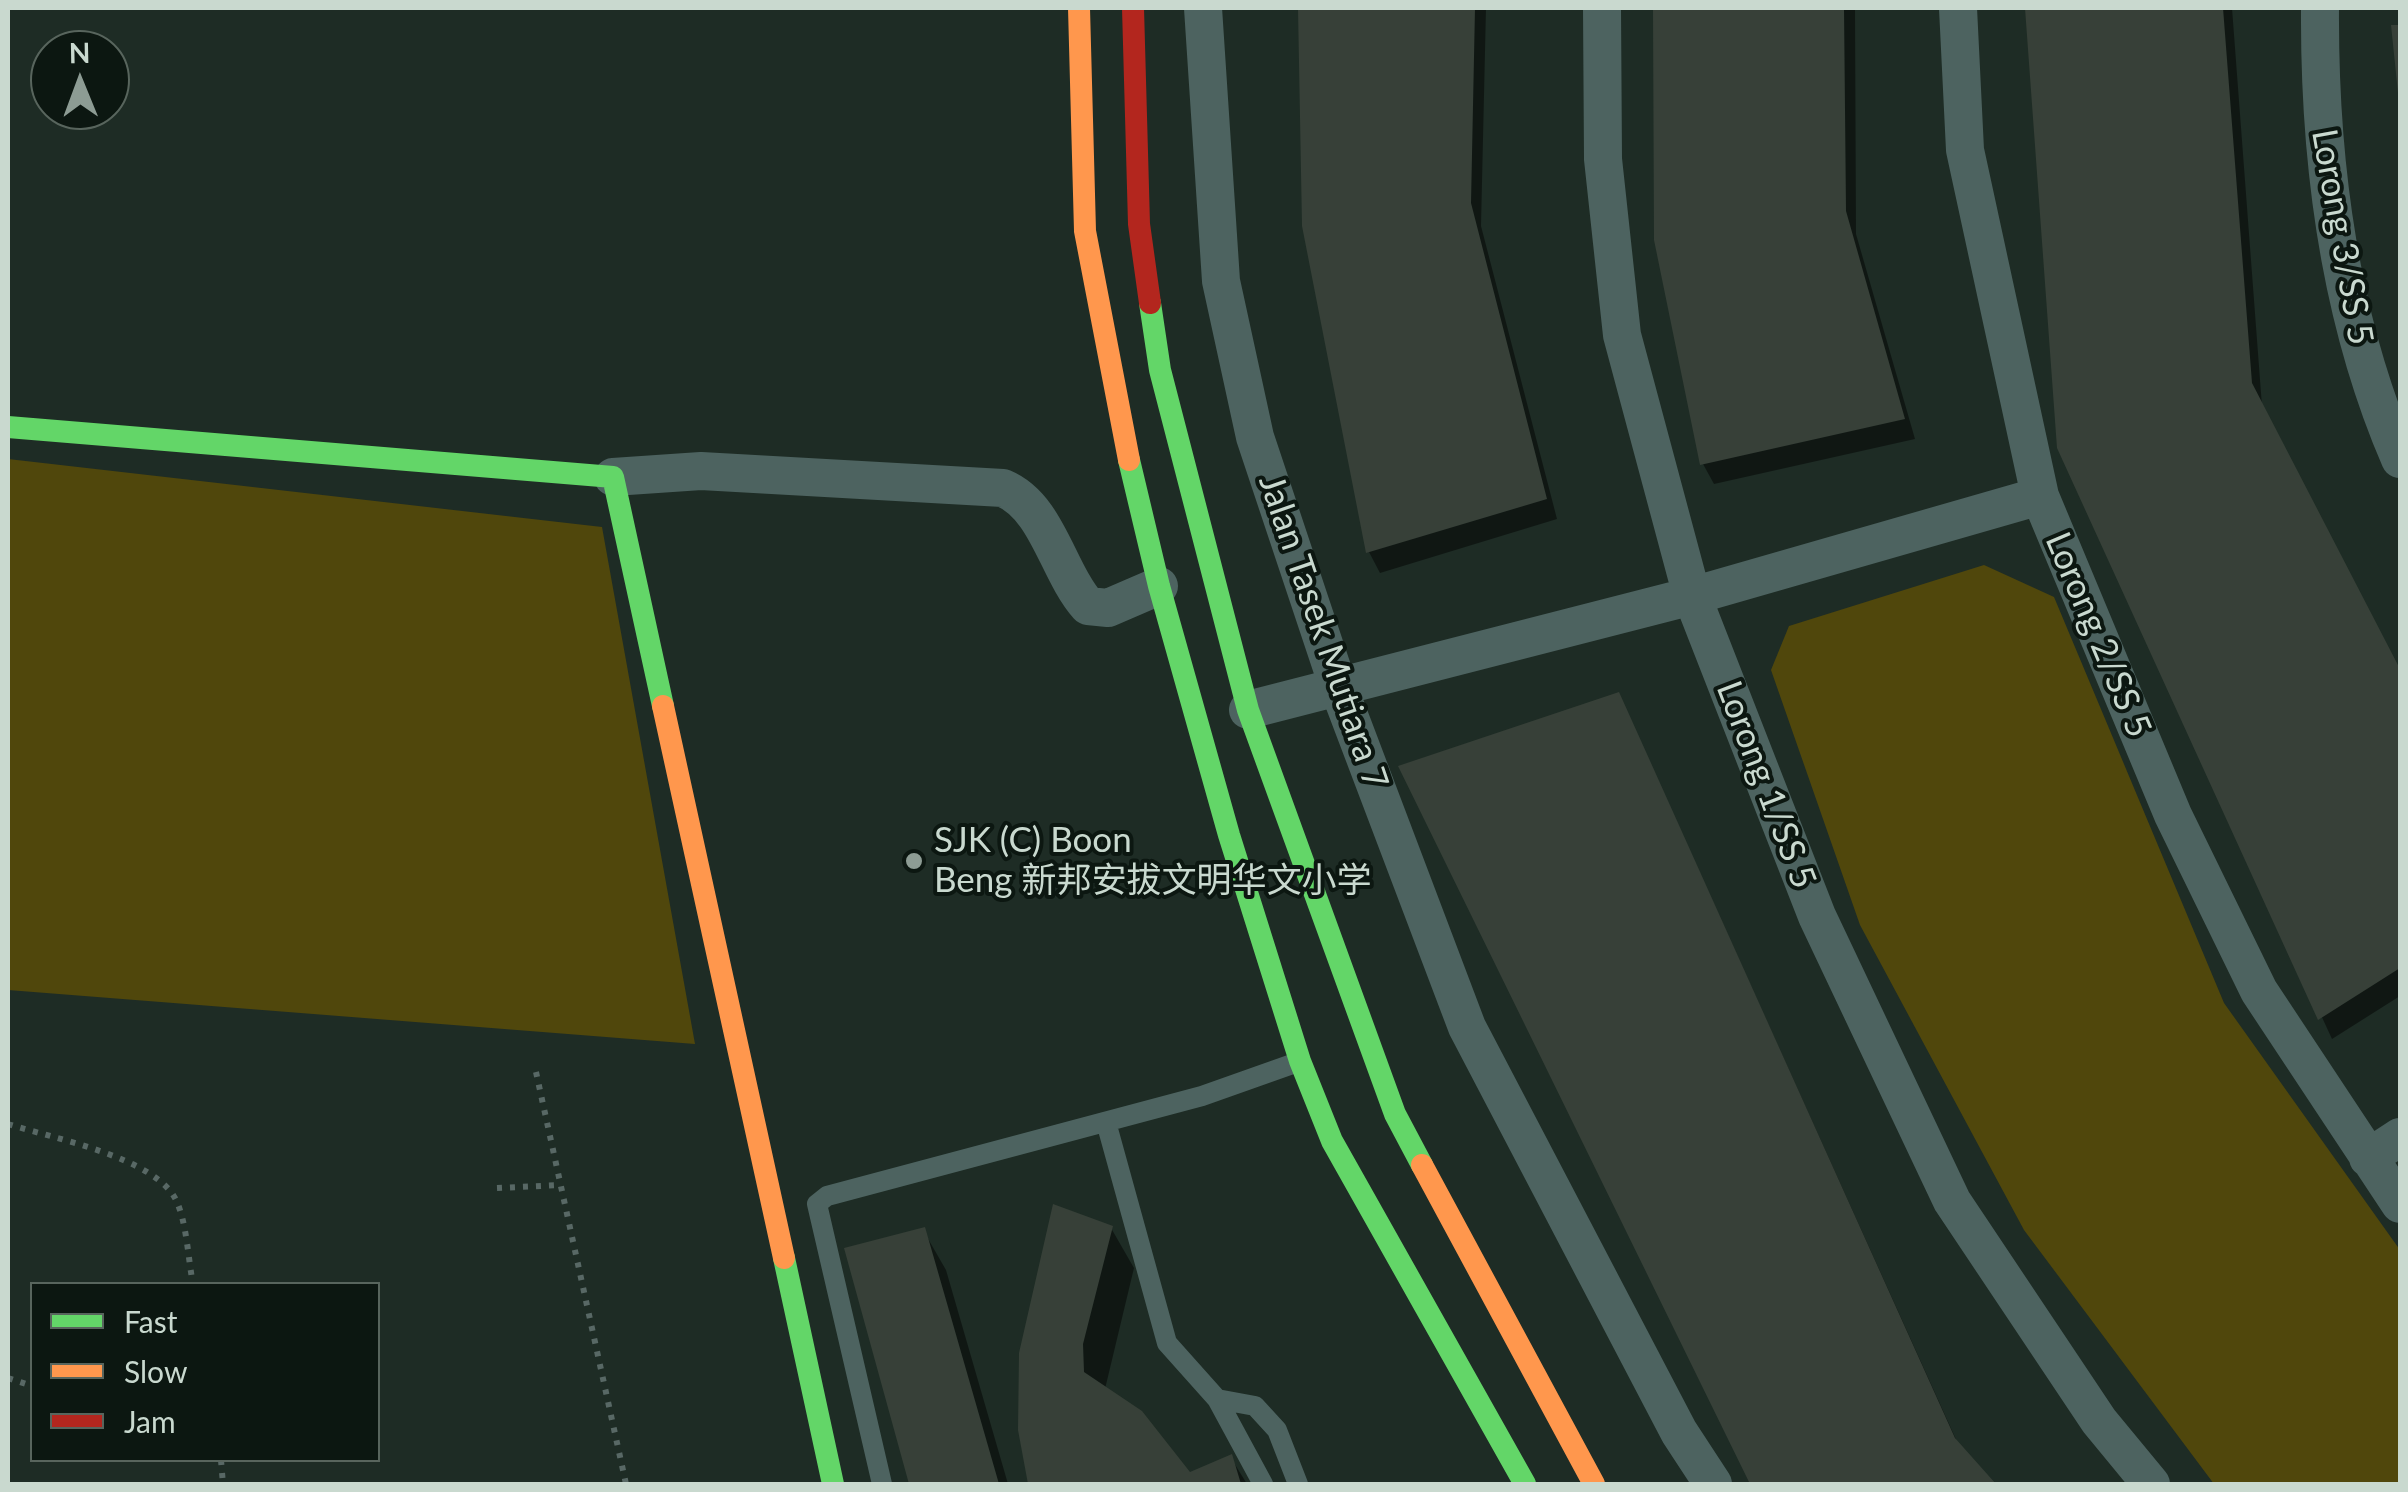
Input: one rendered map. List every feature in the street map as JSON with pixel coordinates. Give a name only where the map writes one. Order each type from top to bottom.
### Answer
[{"type":"street","points":[[1079,8],[1085,231],[1112,382],[1159,586],[1300,1062],[1332,1140],[1525,1484]]},
{"type":"street","points":[[1133,8],[1138,224],[1160,370],[1248,710],[1396,1114],[1594,1484]]},
{"type":"street","name":"Jalan Tasek Mutiara 7","points":[[1204,8],[1221,281],[1255,437],[1339,689],[1467,1027],[1679,1432],[1713,1484]]},
{"type":"street","name":"Lorong 1/SS 5","points":[[1602,8],[1602,160],[1622,335],[1692,596],[1818,916],[1952,1201],[2099,1421],[2152,1484]]},
{"type":"street","name":"Lorong 2/SS 5","points":[[1958,8],[1965,150],[2040,496],[2173,815],[2259,991],[2400,1204]]},
{"type":"street","name":"Lorong 3/SS 5","points":[[2320,8],[2319,102],[2340,258],[2371,390],[2400,459]]},
{"type":"street","points":[[8,427],[612,477],[701,470],[1003,488],[1020,496],[1034,513],[1088,606],[1108,608],[1159,586]]},
{"type":"street","points":[[612,477],[833,1484]]},
{"type":"street","points":[[1248,710],[1692,596],[2040,496]]},
{"type":"street","points":[[2368,1158],[2400,1136]]},
{"type":"lane","points":[[882,1484],[817,1204],[828,1196],[1106,1122],[1300,1062]]},
{"type":"lane","points":[[1106,1122],[1167,1343],[1217,1399],[1263,1484]]},
{"type":"lane","points":[[1217,1399],[1254,1406],[1277,1430],[1298,1484]]},
{"type":"path","points":[[536,1072],[626,1484]]},
{"type":"path","points":[[8,1124],[119,1158],[163,1183],[177,1201],[193,1282]]},
{"type":"path","points":[[497,1188],[561,1184]]},
{"type":"shaded area","points":[[8,459],[602,527],[695,1044],[8,990]]},
{"type":"shaded area","points":[[1984,565],[2054,597],[2224,1003],[2400,1250],[2400,1484],[2214,1484],[2024,1230],[1860,925],[1771,670],[1789,626]]},
{"type":"building","points":[[1298,8],[1475,8],[1471,203],[1547,499],[1366,553],[1302,226]]},
{"type":"building","points":[[1653,8],[1844,8],[1846,211],[1905,419],[1700,465],[1654,240]]},
{"type":"building","points":[[2025,8],[2223,8],[2252,383],[2400,669],[2400,968],[2318,1020],[2057,448]]},
{"type":"building","points":[[2391,25],[2400,25],[2400,93],[2398,93]]},
{"type":"building","points":[[1619,692],[1955,1438],[1996,1484],[1750,1484],[1398,766]]},
{"type":"building","points":[[1053,1204],[1113,1226],[1083,1344],[1084,1372],[1142,1411],[1190,1472],[1232,1454],[1241,1484],[1028,1484],[1018,1430],[1019,1353]]},
{"type":"building","points":[[925,1227],[999,1484],[909,1484],[844,1248]]},
{"type":"traffic: fast","points":[[1150,303],[1160,370],[1248,710],[1395,1114],[1422,1165]]},
{"type":"traffic: fast","points":[[8,427],[613,477],[663,706]]},
{"type":"traffic: fast","points":[[1129,460],[1159,586],[1229,835],[1300,1061],[1332,1141],[1525,1484]]},
{"type":"traffic: fast","points":[[784,1258],[833,1484]]},
{"type":"traffic: slow","points":[[1079,8],[1085,231],[1129,460]]},
{"type":"traffic: slow","points":[[663,706],[784,1258]]},
{"type":"traffic: slow","points":[[1422,1165],[1594,1484]]},
{"type":"traffic: jam","points":[[1133,8],[1139,224],[1150,303]]},
{"type":"place","name":"SJK (C) Boon Beng 新邦安拔文明华文小学","points":[[914,861]]}]
